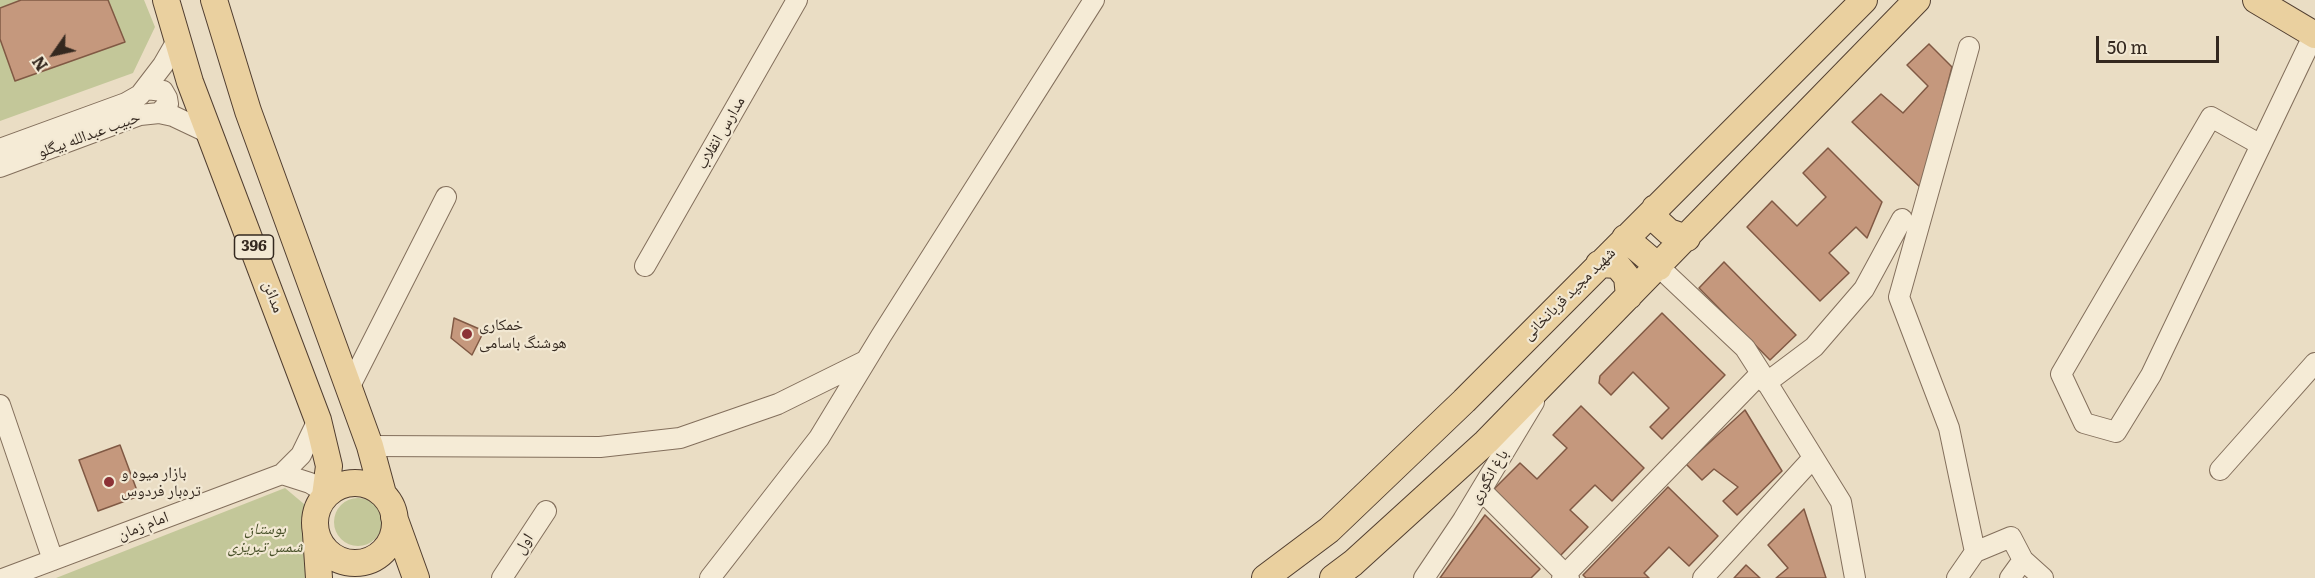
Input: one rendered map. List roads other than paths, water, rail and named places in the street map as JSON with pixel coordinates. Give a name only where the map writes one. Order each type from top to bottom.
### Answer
[{"type":"main road","name":"مدائن","points":[[166,0],[190,82],[318,420],[329,466],[325,496]]},
{"type":"main road","name":"396","points":[[214,0],[248,111],[370,446],[383,494]]},
{"type":"main road","name":"شهید مجید قربانخانی","points":[[1265,578],[1329,530],[1464,401],[1864,0]]},
{"type":"main road","points":[[1333,578],[1353,563],[1485,442],[1659,267],[1917,0]]},
{"type":"main road","points":[[2256,0],[2314,35]]},
{"type":"main road","points":[[1655,208],[1657,221],[1669,232],[1687,238]]},
{"type":"main road","points":[[1625,238],[1659,267]]},
{"type":"main road","points":[[1599,264],[1617,265],[1628,277],[1629,296]]},
{"type":"main road","points":[[320,578],[314,520],[318,507],[333,489],[353,483],[364,484],[383,494],[390,505],[416,578]]},
{"type":"main road","points":[[316,534],[322,546],[331,556],[357,563],[370,560],[381,553],[390,542],[394,530],[394,517]]},
{"type":"street","name":"مدارس انقلاب","points":[[645,266],[797,0]]},
{"type":"street","points":[[710,578],[819,438],[865,361],[1094,0]]},
{"type":"street","points":[[2261,145],[2211,117],[2061,374],[2084,423],[2116,432],[2151,375],[2314,35]]},
{"type":"street","name":"حبیب عبدالله بیگلو","points":[[0,149],[126,103],[146,89],[177,39]]},
{"type":"street","points":[[1969,47],[1899,297],[1948,428],[1975,552]]},
{"type":"street","points":[[146,89],[163,91],[167,98],[168,104],[159,113]]},
{"type":"street","name":"حبیب عبدالله بیگلو","points":[[0,167],[140,115],[159,113],[194,125],[211,134]]},
{"type":"street","points":[[349,388],[446,197]]},
{"type":"street","points":[[1480,490],[1566,577],[1764,378],[1814,347],[1864,289],[1902,219]]},
{"type":"street","points":[[1659,267],[1745,348],[1764,378],[1841,502],[1855,578]]},
{"type":"street","points":[[370,446],[600,447],[680,438],[778,404],[865,361]]},
{"type":"street","points":[[2220,470],[2315,363]]},
{"type":"street","name":"باغ انگوری","points":[[1424,578],[1552,374]]},
{"type":"street","points":[[0,405],[53,560]]},
{"type":"street","points":[[318,420],[301,455],[282,474],[310,483],[325,496]]},
{"type":"street","points":[[1703,578],[1813,458]]},
{"type":"street","name":"امام زمان","points":[[5,578],[282,474]]},
{"type":"street","name":"اول","points":[[502,578],[546,511]]},
{"type":"street","points":[[1957,578],[1975,552],[2011,537],[2023,560],[2043,578]]},
{"type":"street","points":[[2010,578],[2023,560]]},
{"type":"place","name":"خمکاری هوشنگ باسامی","points":[[467,334]]},
{"type":"place","name":"بازار میوه و تره‌بار فردوس","points":[[109,482]]},
{"type":"park label","name":"بوستان شمس تبریزی","points":[[265,538]]}]
